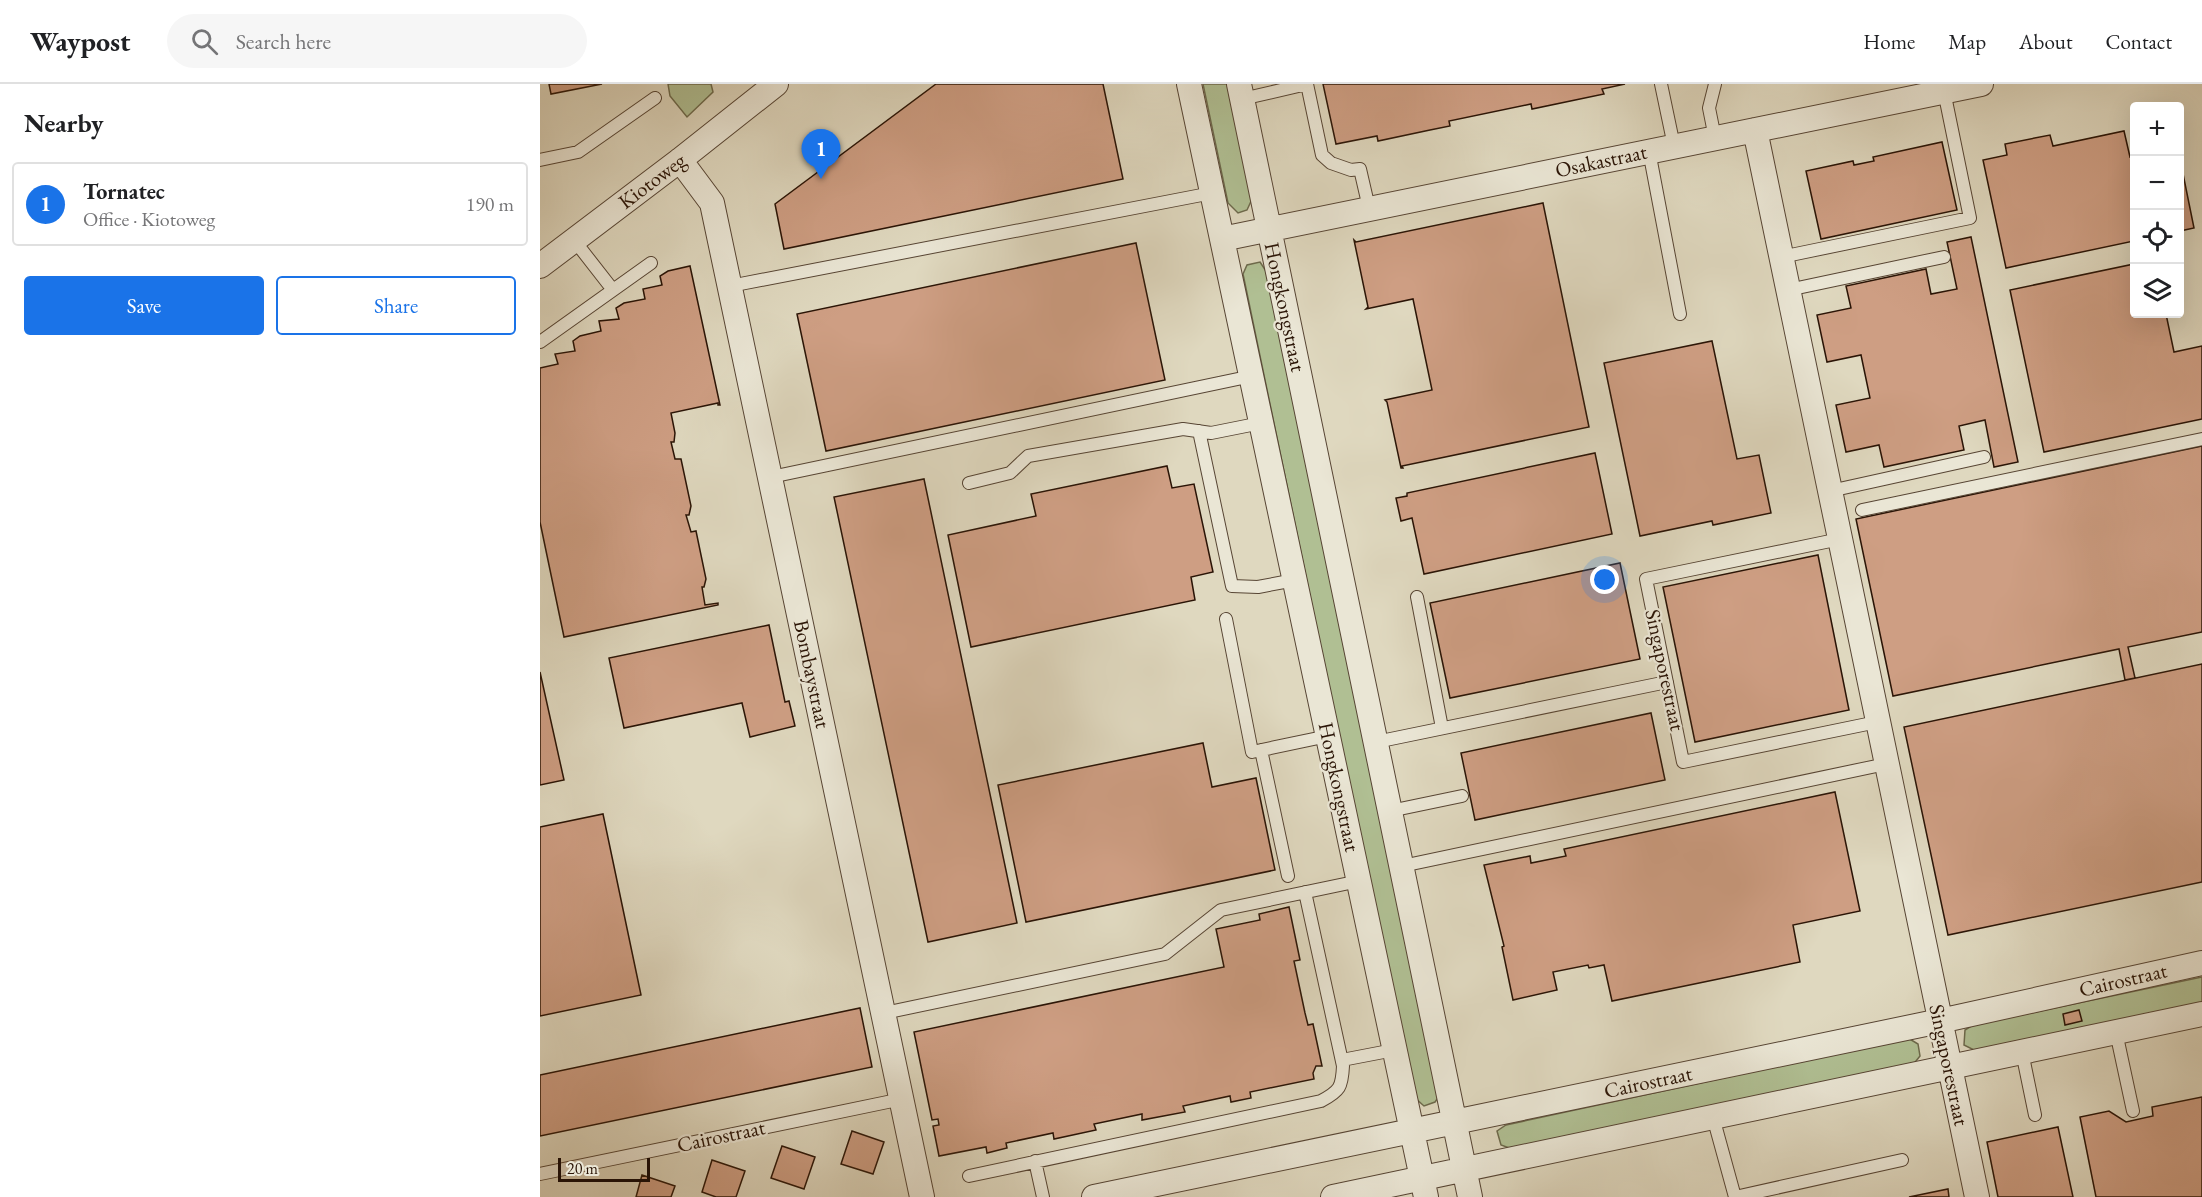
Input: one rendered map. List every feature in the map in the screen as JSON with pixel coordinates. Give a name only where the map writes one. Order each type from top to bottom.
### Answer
[{"type":"street","name":"Hongkongstraat","points":[[1189,84],[1424,1187]]},
{"type":"street","name":"Osakastraat","points":[[1222,239],[1981,84]]},
{"type":"street","name":"Kiotoweg","points":[[541,259],[574,240],[680,160],[764,87]]},
{"type":"street","name":"Hongkongstraat","points":[[1241,91],[1470,1197]]},
{"type":"street","name":"Singaporestraat","points":[[1755,130],[1977,1197]]},
{"type":"street","name":"Bombaystraat","points":[[680,160],[712,203],[922,1197]]},
{"type":"street","name":"Cairostraat","points":[[1094,1197],[1940,1021],[2202,963]]},
{"type":"street","points":[[1333,1197],[1424,1187],[1464,1169],[2202,1014]]},
{"type":"lane","points":[[1241,91],[1307,84],[1322,155],[1331,163],[1351,170],[1360,169],[1369,208]]},
{"type":"lane","points":[[1661,84],[1674,146]]},
{"type":"lane","points":[[1715,84],[1709,108],[1715,138]]},
{"type":"lane","points":[[1781,257],[1970,218],[1944,92]]},
{"type":"lane","points":[[540,160],[578,152],[655,98]]},
{"type":"lane","points":[[1649,151],[1680,314]]},
{"type":"lane","points":[[730,286],[1212,193]]},
{"type":"lane","points":[[574,240],[613,290]]},
{"type":"lane","points":[[1788,290],[1944,257]]},
{"type":"lane","points":[[540,342],[651,263]]},
{"type":"lane","points":[[771,477],[1252,376]]},
{"type":"lane","points":[[969,483],[1010,473],[1028,456],[1183,429],[1211,433],[1261,423]]},
{"type":"lane","points":[[1199,431],[1232,586],[1258,587],[1294,580]]},
{"type":"lane","points":[[1862,510],[2202,439]]},
{"type":"lane","points":[[1830,491],[1984,456]]},
{"type":"lane","name":"Singaporestraat","points":[[1840,539],[1646,579],[1683,762],[1877,722]]},
{"type":"lane","points":[[1417,597],[1442,728]]},
{"type":"lane","points":[[1226,619],[1252,752],[1328,736]]},
{"type":"lane","points":[[1376,742],[1667,682]]},
{"type":"lane","points":[[1261,750],[1288,876]]},
{"type":"lane","points":[[1402,866],[1886,764]]},
{"type":"lane","points":[[1390,811],[1462,796]]},
{"type":"lane","points":[[884,1013],[1166,954],[1221,910],[1359,881]]},
{"type":"lane","points":[[969,1176],[1321,1101],[1337,1092],[1342,1081],[1342,1060],[1305,892]]},
{"type":"lane","points":[[2116,1032],[2133,1111]]},
{"type":"lane","points":[[1342,1060],[1394,1050]]},
{"type":"lane","points":[[2022,1052],[2035,1115]]},
{"type":"lane","name":"Cairostraat","points":[[540,1174],[902,1099]]},
{"type":"lane","points":[[1713,1117],[1735,1197],[1902,1160]]},
{"type":"lane","points":[[1035,1161],[1043,1197]]},
{"type":"green space","points":[[668,84],[711,84],[713,92],[687,117],[670,96]]},
{"type":"green space","points":[[1203,84],[1229,84],[1253,197],[1247,210],[1238,213],[1228,203]]},
{"type":"green space","points":[[1260,262],[1268,274],[1440,1095],[1435,1102],[1424,1106],[1414,1097],[1243,274],[1247,265]]},
{"type":"green space","points":[[2202,977],[2202,1005],[1976,1051],[1964,1045],[1965,1030],[1973,1025]]},
{"type":"green space","points":[[1908,1038],[1918,1044],[1920,1056],[1912,1066],[1512,1149],[1501,1145],[1497,1131],[1506,1125]]},
{"type":"building","points":[[549,84],[602,84],[551,94]]},
{"type":"building","points":[[936,84],[1103,84],[1123,179],[784,249],[775,204]]},
{"type":"building","points":[[1323,84],[1625,84],[1602,89],[1604,94],[1532,109],[1531,104],[1449,121],[1450,126],[1378,141],[1377,136],[1336,144]]},
{"type":"building","points":[[2124,131],[2130,157],[2130,242],[2006,268],[1983,160],[2007,155],[2005,144],[2050,135],[2053,146]]},
{"type":"building","points":[[1942,142],[1957,210],[1821,239],[1806,171],[1853,161],[1854,165],[1874,161],[1873,157]]},
{"type":"building","points":[[2184,179],[2194,228],[2184,230]]},
{"type":"building","points":[[1543,203],[1589,427],[1401,468],[1385,400],[1432,390],[1413,299],[1366,309],[1368,307],[1354,240],[1356,242]]},
{"type":"building","points":[[1971,237],[2018,462],[1994,467],[1985,420],[1959,426],[1964,450],[1884,467],[1879,445],[1846,452],[1836,405],[1870,398],[1861,355],[1827,362],[1817,315],[1851,308],[1846,286],[1926,269],[1931,294],[1957,289],[1947,242]]},
{"type":"building","points":[[1136,243],[1165,380],[826,451],[797,314]]},
{"type":"building","points":[[2130,265],[2130,318],[2167,318],[2174,352],[2202,346],[2202,419],[2044,452],[2010,290]]},
{"type":"building","points":[[690,266],[720,405],[718,403],[671,413],[675,433],[674,442],[671,442],[675,459],[681,459],[691,506],[689,515],[686,515],[691,532],[696,531],[706,579],[702,587],[705,605],[718,603],[718,605],[564,637],[540,522],[540,368],[558,364],[555,354],[575,351],[573,341],[580,336],[601,331],[599,321],[619,319],[616,308],[624,303],[645,299],[643,289],[662,285],[660,276],[668,271]]},
{"type":"building","points":[[1712,341],[1737,459],[1759,455],[1771,513],[1713,525],[1712,521],[1640,536],[1604,363]]},
{"type":"building","points":[[2202,446],[2202,632],[2128,647],[2135,678],[2125,680],[2119,649],[1893,696],[1856,519]]},
{"type":"building","points":[[1595,453],[1612,534],[1424,574],[1412,518],[1401,521],[1396,498],[1407,496],[1407,493]]},
{"type":"building","points":[[1167,466],[1172,488],[1194,484],[1213,572],[1191,577],[1195,600],[971,647],[948,535],[1036,516],[1031,494]]},
{"type":"building","points":[[924,479],[1017,923],[928,942],[834,497]]},
{"type":"building","points":[[1818,555],[1849,710],[1695,742],[1663,587]]},
{"type":"building","points":[[1620,563],[1640,659],[1450,698],[1430,603]]},
{"type":"building","points":[[769,625],[785,702],[789,701],[795,726],[750,737],[742,703],[624,728],[609,658]]},
{"type":"building","points":[[2202,664],[2202,882],[1948,935],[1904,727]]},
{"type":"building","points":[[540,672],[564,780],[540,785]]},
{"type":"building","points":[[1651,713],[1665,780],[1475,820],[1461,753]]},
{"type":"building","points":[[1203,743],[1212,787],[1256,778],[1275,870],[1026,922],[998,785]]},
{"type":"building","points":[[1835,792],[1860,911],[1793,925],[1800,962],[1612,1001],[1604,965],[1589,968],[1588,965],[1553,972],[1557,990],[1513,1000],[1502,947],[1504,946],[1484,865],[1530,856],[1531,863],[1566,856],[1564,849]]},
{"type":"building","points":[[603,814],[641,995],[540,1016],[540,827]]},
{"type":"building","points":[[1289,907],[1300,960],[1294,961],[1308,1025],[1313,1024],[1322,1066],[1316,1066],[1313,1073],[1314,1079],[1250,1092],[1251,1098],[1231,1102],[1230,1096],[1183,1106],[1185,1112],[1142,1120],[1142,1114],[1094,1124],[1096,1130],[1054,1139],[1053,1133],[1006,1143],[1007,1148],[987,1153],[986,1147],[939,1156],[933,1126],[939,1125],[938,1119],[932,1120],[914,1032],[1224,967],[1216,929],[1260,920],[1259,914]]},
{"type":"building","points":[[860,1008],[872,1067],[540,1136],[540,1075]]},
{"type":"building","points":[[2079,1010],[2082,1021],[2065,1025],[2063,1014]]},
{"type":"building","points":[[2202,1097],[2202,1197],[2096,1197],[2080,1117],[2109,1111],[2126,1122],[2153,1116],[2152,1107]]},
{"type":"building","points":[[2058,1127],[2073,1197],[1998,1197],[1987,1142]]},
{"type":"building","points":[[852,1131],[884,1142],[873,1174],[841,1164]]},
{"type":"building","points":[[782,1146],[815,1157],[804,1189],[771,1178]]},
{"type":"building","points":[[712,1160],[745,1171],[736,1197],[716,1197],[702,1192]]},
{"type":"building","points":[[642,1175],[675,1186],[671,1197],[636,1197]]},
{"type":"building","points":[[1948,1189],[1949,1197],[1909,1197]]},
{"type":"place","name":"Tornatec","points":[[821,179]]}]
